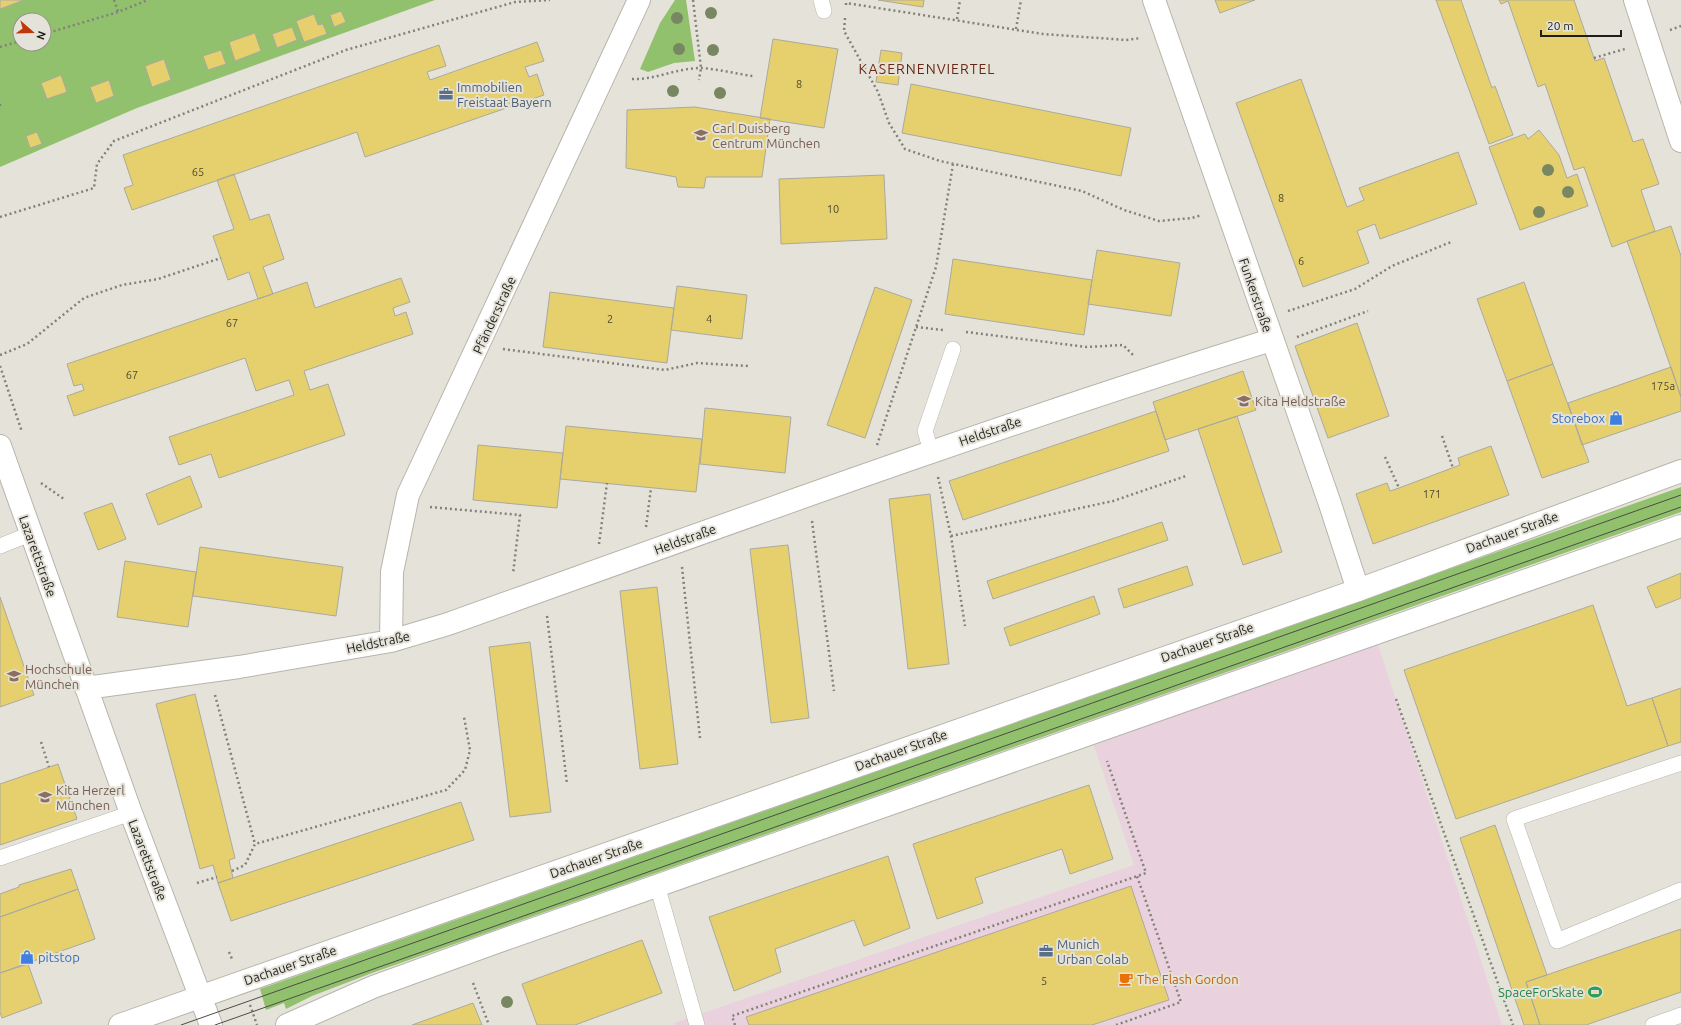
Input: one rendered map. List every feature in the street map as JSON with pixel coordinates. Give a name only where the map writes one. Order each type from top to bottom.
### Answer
[{"type":"street","name":"Pfänderstraße","points":[[391,641],[392,572],[408,495],[479,346],[639,0]]},
{"type":"street","name":"Funkerstraße","points":[[1154,0],[1272,343],[1329,501],[1358,590]]},
{"type":"street","points":[[1635,0],[1681,141]]},
{"type":"street","name":"Heldstraße","points":[[86,688],[208,671],[391,641],[448,624],[931,451],[1155,376],[1272,343]]},
{"type":"street","name":"Lazarettstraße","points":[[0,446],[130,813],[211,1025]]},
{"type":"street","name":"Dachauer Straße","points":[[120,1025],[1358,590],[1681,471]]},
{"type":"street","points":[[287,1025],[373,987],[1681,526]]},
{"type":"lane","points":[[931,451],[925,431],[953,349]]},
{"type":"lane","points":[[0,546],[30,534]]},
{"type":"lane","points":[[1681,763],[1514,819],[1556,941],[1681,890]]},
{"type":"lane","points":[[0,858],[130,813]]},
{"type":"lane","points":[[657,886],[697,1025]]},
{"type":"lane","points":[[1653,1025],[1681,1015]]},
{"type":"path","points":[[114,0],[118,12]]},
{"type":"path","points":[[52,32],[118,12],[148,0]]},
{"type":"path","points":[[0,217],[94,188],[97,164],[114,141],[346,50],[515,2],[550,0]]},
{"type":"path","points":[[693,0],[702,68],[699,80]]},
{"type":"path","points":[[957,19],[960,0]]},
{"type":"path","points":[[1016,29],[1021,0]]},
{"type":"path","points":[[846,10],[846,2],[1043,34],[1126,40],[1166,35]]},
{"type":"path","points":[[845,17],[844,31],[878,92],[889,123],[905,149],[953,164],[1082,191],[1124,210],[1159,221],[1192,218],[1226,209]]},
{"type":"path","points":[[1668,31],[1681,26]]},
{"type":"path","points":[[0,47],[12,43]]},
{"type":"path","points":[[1594,58],[1631,47]]},
{"type":"path","points":[[632,79],[644,80],[671,72],[702,68],[753,76]]},
{"type":"path","points":[[0,104],[1,108]]},
{"type":"path","points":[[868,474],[936,267],[953,164]]},
{"type":"path","points":[[1264,318],[1355,289],[1392,266],[1451,242]]},
{"type":"path","points":[[0,355],[27,344],[84,298],[122,285],[158,279],[221,258]]},
{"type":"path","points":[[1272,343],[1368,311]]},
{"type":"path","points":[[916,327],[944,330]]},
{"type":"path","points":[[958,331],[1087,347],[1123,345],[1155,376]]},
{"type":"path","points":[[479,346],[665,370],[697,363],[748,366]]},
{"type":"path","points":[[0,366],[24,438]]},
{"type":"path","points":[[1442,436],[1453,468]]},
{"type":"path","points":[[931,451],[951,536],[965,626]]},
{"type":"path","points":[[1385,457],[1399,488]]},
{"type":"path","points":[[951,536],[1113,501],[1186,476]]},
{"type":"path","points":[[38,481],[64,499]]},
{"type":"path","points":[[595,572],[606,484]]},
{"type":"path","points":[[643,554],[651,488]]},
{"type":"path","points":[[809,495],[834,691]]},
{"type":"path","points":[[426,506],[520,515],[509,602]]},
{"type":"path","points":[[679,541],[700,738]]},
{"type":"path","points":[[544,590],[567,784]]},
{"type":"path","points":[[208,671],[255,844],[245,865],[232,871]]},
{"type":"path","points":[[1396,699],[1513,1025]]},
{"type":"path","points":[[255,844],[446,790],[465,770],[470,750],[464,717]]},
{"type":"path","points":[[41,742],[49,767]]},
{"type":"path","points":[[735,1025],[732,1016],[1146,873],[1107,761]]},
{"type":"path","points":[[1116,1025],[1181,1002],[1137,876]]},
{"type":"path","points":[[197,883],[217,877]]},
{"type":"path","points":[[473,983],[489,1025]]},
{"type":"shaded area","points":[[1366,608],[1502,1025],[675,1025],[674,1023],[1134,865],[1081,707]]},
{"type":"green space","points":[[0,0],[435,0],[137,108],[0,167]]},
{"type":"green space","points":[[675,0],[686,0],[695,61],[674,63],[648,72],[640,69],[660,23]]},
{"type":"green space","points":[[1681,487],[1681,512],[372,973],[312,996],[286,1009],[284,1003],[266,1010],[260,989]]},
{"type":"building","points":[[0,0],[24,0],[0,9]]},
{"type":"building","points":[[878,0],[924,0],[923,7]]},
{"type":"building","points":[[1215,0],[1255,0],[1220,13]]},
{"type":"building","points":[[1436,0],[1461,0],[1492,88],[1495,86],[1513,135],[1489,144]]},
{"type":"building","points":[[1499,0],[1574,0],[1595,61],[1604,58],[1633,142],[1643,139],[1659,184],[1641,190],[1655,231],[1612,247],[1584,167],[1574,170],[1545,84],[1538,87],[1508,1],[1501,4]]},
{"type":"building","points":[[341,11],[346,22],[334,27],[330,15]]},
{"type":"building","points":[[314,14],[318,25],[323,24],[327,34],[304,42],[296,21]]},
{"type":"building","points":[[292,27],[297,40],[277,48],[272,34]]},
{"type":"building","points":[[255,33],[261,51],[235,61],[229,42]]},
{"type":"building","points":[[773,39],[838,49],[824,128],[760,118]]},
{"type":"building","points":[[537,42],[544,61],[525,67],[529,77],[537,74],[544,95],[365,157],[357,132],[132,210],[124,188],[133,185],[123,155],[439,45],[446,66],[427,72],[430,80]]},
{"type":"building","points":[[221,50],[226,64],[208,70],[203,56]]},
{"type":"building","points":[[881,50],[902,53],[898,85],[876,82]]},
{"type":"building","points":[[164,59],[171,80],[152,87],[145,66]]},
{"type":"building","points":[[61,75],[67,92],[47,99],[41,83]]},
{"type":"building","points":[[1301,79],[1347,207],[1364,200],[1359,188],[1458,152],[1477,204],[1380,239],[1375,224],[1357,231],[1369,263],[1303,287],[1236,103]]},
{"type":"building","points":[[109,80],[114,96],[96,103],[90,87]]},
{"type":"building","points":[[911,84],[1131,128],[1121,176],[902,133]]},
{"type":"building","points":[[695,107],[770,119],[762,177],[706,177],[704,188],[678,187],[676,177],[626,168],[627,110]]},
{"type":"building","points":[[1539,130],[1559,155],[1567,178],[1577,174],[1588,206],[1520,230],[1489,147],[1525,134],[1528,139]]},
{"type":"building","points":[[37,132],[42,144],[30,148],[26,136]]},
{"type":"building","points":[[234,174],[250,220],[269,214],[284,259],[263,267],[273,294],[258,299],[249,272],[228,280],[213,236],[234,229],[217,180]]},
{"type":"building","points":[[884,175],[887,239],[781,244],[779,179]]},
{"type":"building","points":[[1671,226],[1681,256],[1681,397],[1627,241]]},
{"type":"building","points":[[1097,250],[1180,263],[1171,316],[1088,304]]},
{"type":"building","points":[[953,259],[1092,280],[1084,335],[945,314]]},
{"type":"building","points":[[401,278],[410,302],[393,308],[395,316],[406,312],[413,334],[304,371],[310,390],[328,384],[345,435],[219,478],[211,454],[179,465],[169,437],[294,395],[289,380],[256,391],[245,358],[74,416],[67,396],[84,390],[82,384],[74,386],[67,364],[307,282],[315,308]]},
{"type":"building","points":[[1524,282],[1553,364],[1507,381],[1477,299]]},
{"type":"building","points":[[677,286],[747,295],[742,339],[671,330]]},
{"type":"building","points":[[875,287],[912,300],[865,438],[827,425]]},
{"type":"building","points":[[550,292],[674,308],[667,363],[543,347]]},
{"type":"building","points":[[1357,323],[1389,416],[1328,438],[1295,346]]},
{"type":"building","points":[[1553,364],[1589,462],[1542,478],[1507,381]]},
{"type":"building","points":[[1671,367],[1681,397],[1681,411],[1582,445],[1568,403]]},
{"type":"building","points":[[1243,371],[1256,410],[1165,440],[1153,402]]},
{"type":"building","points":[[705,408],[791,417],[785,473],[700,464]]},
{"type":"building","points":[[1156,411],[1169,451],[963,520],[949,481]]},
{"type":"building","points":[[1237,416],[1282,552],[1243,565],[1198,429]]},
{"type":"building","points":[[566,426],[702,439],[696,492],[560,479]]},
{"type":"building","points":[[478,445],[563,453],[557,508],[473,500]]},
{"type":"building","points":[[1491,446],[1509,495],[1373,544],[1356,494],[1387,483],[1390,491],[1399,488],[1460,465],[1458,458]]},
{"type":"building","points":[[190,476],[202,507],[158,525],[146,494]]},
{"type":"building","points":[[930,494],[949,664],[908,669],[889,499]]},
{"type":"building","points":[[112,503],[126,539],[98,550],[84,513]]},
{"type":"building","points":[[1162,522],[1168,540],[993,599],[987,581]]},
{"type":"building","points":[[788,545],[809,718],[771,723],[750,549]]},
{"type":"building","points":[[200,547],[343,567],[336,616],[193,596]]},
{"type":"building","points":[[125,561],[196,572],[188,627],[117,617]]},
{"type":"building","points":[[1187,566],[1193,585],[1124,608],[1118,589]]},
{"type":"building","points":[[1681,573],[1681,598],[1656,608],[1647,587]]},
{"type":"building","points":[[657,587],[678,764],[640,769],[620,591]]},
{"type":"building","points":[[1094,596],[1100,614],[1010,646],[1004,628]]},
{"type":"building","points":[[0,597],[34,695],[0,707]]},
{"type":"building","points":[[1593,605],[1627,706],[1652,698],[1668,746],[1456,819],[1404,670]]},
{"type":"building","points":[[530,642],[551,812],[510,817],[489,647]]},
{"type":"building","points":[[1681,688],[1681,742],[1668,746],[1652,698]]},
{"type":"building","points":[[195,694],[235,858],[229,860],[233,878],[218,883],[213,865],[200,869],[156,704]]},
{"type":"building","points":[[58,764],[77,819],[0,845],[0,784]]},
{"type":"building","points":[[1089,785],[1113,859],[1070,874],[1062,849],[975,878],[983,903],[937,919],[913,844]]},
{"type":"building","points":[[461,802],[474,840],[231,921],[218,883]]},
{"type":"building","points":[[1495,825],[1547,975],[1526,982],[1540,1025],[1524,1025],[1460,838]]},
{"type":"building","points":[[888,856],[910,928],[864,946],[854,920],[775,949],[781,972],[734,991],[709,917]]},
{"type":"building","points":[[71,869],[78,889],[0,917],[0,894],[19,887],[19,885]]},
{"type":"building","name":"Munich Urban Colab","points":[[1131,886],[1169,1000],[1092,1025],[749,1025],[746,1017]]},
{"type":"building","points":[[78,889],[95,939],[0,973],[0,917]]},
{"type":"building","points":[[1681,929],[1681,992],[1586,1025],[1540,1025],[1526,982]]},
{"type":"building","points":[[642,940],[662,993],[575,1025],[537,1025],[522,984]]},
{"type":"building","points":[[28,964],[42,1003],[2,1018],[0,1012],[0,973]]},
{"type":"building","points":[[473,1003],[482,1025],[412,1025]]},
{"type":"tram line","points":[[181,1025],[1681,495]]},
{"type":"tram line","points":[[215,1025],[1681,507]]},
{"type":"place","name":"Immobilien Freistaat Bayern","points":[[446,94]]},
{"type":"place","name":"Carl Duisberg Centrum München","points":[[701,135]]},
{"type":"place","name":"Kita Heldstraße","points":[[1244,401]]},
{"type":"place","name":"Storebox","points":[[1616,418]]},
{"type":"place","name":"Hochschule München","points":[[14,676]]},
{"type":"place","name":"Kita Herzerl München","points":[[45,797]]},
{"type":"place","name":"Munich Urban Colab","points":[[1046,951]]},
{"type":"place","name":"pitstop","points":[[27,957]]},
{"type":"place","name":"The Flash Gordon","points":[[1126,979]]},
{"type":"place","name":"SpaceForSkate","points":[[1595,992]]},
{"type":"district","name":"KASERNENVIERTEL","points":[[927,69]]}]
